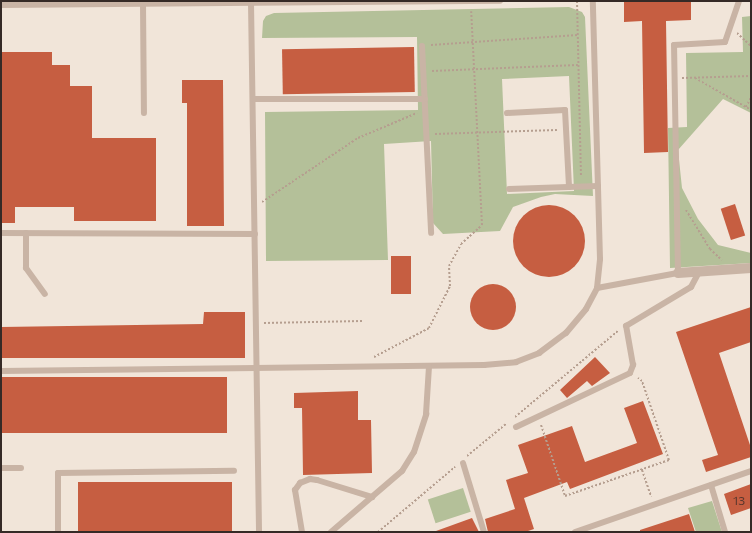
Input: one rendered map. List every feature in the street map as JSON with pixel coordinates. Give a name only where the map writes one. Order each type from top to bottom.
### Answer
[{"type":"street","points":[[678,273],[751,268]]},
{"type":"lane","points":[[1,5],[500,1]]},
{"type":"lane","points":[[1,371],[429,366],[516,362],[540,353],[566,333],[586,309],[597,288],[600,259],[593,1]]},
{"type":"lane","points":[[597,288],[678,273],[674,45],[725,42],[739,1]]},
{"type":"lane","points":[[251,3],[259,532]]},
{"type":"lane","points":[[143,4],[144,113]]},
{"type":"lane","points":[[422,46],[430,233]]},
{"type":"lane","points":[[253,99],[425,99]]},
{"type":"lane","points":[[507,113],[565,110],[569,187]]},
{"type":"lane","points":[[510,189],[598,186]]},
{"type":"lane","points":[[1,233],[255,234]]},
{"type":"lane","points":[[26,233],[26,268],[45,294]]},
{"type":"lane","points":[[516,427],[630,373],[633,365],[626,326],[691,287],[699,272]]},
{"type":"lane","points":[[331,532],[402,471],[414,452],[426,414],[429,366]]},
{"type":"lane","points":[[461,463],[484,532]]},
{"type":"lane","points":[[1,468],[20,468]]},
{"type":"lane","points":[[58,532],[58,473],[234,471]]},
{"type":"lane","points":[[575,532],[751,472]]},
{"type":"lane","points":[[302,532],[295,490],[300,483],[310,479],[317,480],[372,497]]},
{"type":"lane","points":[[711,485],[725,532]]},
{"type":"path","points":[[577,1],[582,187]]},
{"type":"path","points":[[366,367],[375,355],[429,328],[450,286],[450,266],[455,255],[461,244],[482,225],[471,2]]},
{"type":"path","points":[[730,26],[751,46]]},
{"type":"path","points":[[422,46],[578,35]]},
{"type":"path","points":[[423,71],[578,65]]},
{"type":"path","points":[[675,77],[694,78],[751,76]]},
{"type":"path","points":[[694,78],[751,110]]},
{"type":"path","points":[[746,107],[751,97]]},
{"type":"path","points":[[254,207],[358,138],[425,110]]},
{"type":"path","points":[[426,135],[580,129]]},
{"type":"path","points":[[676,192],[710,249],[733,270]]},
{"type":"path","points":[[256,324],[362,321]]},
{"type":"path","points":[[378,532],[626,326]]},
{"type":"path","points":[[538,416],[565,496],[669,460],[642,381],[630,373]]},
{"type":"path","points":[[642,470],[654,505]]},
{"type":"green space","points":[[569,7],[582,12],[585,17],[593,196],[555,194],[541,197],[513,207],[500,231],[443,234],[433,223],[431,141],[384,144],[388,260],[266,261],[265,112],[418,110],[417,37],[262,38],[263,21],[266,16],[274,13]],"holes":[[[569,76],[574,191],[507,194],[502,79]]]},
{"type":"green space","points":[[751,16],[751,113],[723,99],[678,150],[682,188],[698,219],[718,245],[751,253],[751,263],[670,268],[668,128],[687,127],[686,53],[743,52],[742,17]]},
{"type":"green space","points":[[463,488],[471,512],[436,523],[428,499]]},
{"type":"green space","points":[[712,501],[722,532],[696,532],[688,508]]},
{"type":"building","points":[[624,1],[691,1],[691,20],[666,21],[668,152],[644,153],[642,21],[624,22]]},
{"type":"building","points":[[414,47],[415,92],[283,94],[282,49]]},
{"type":"building","points":[[1,52],[52,52],[52,65],[70,65],[70,86],[92,86],[92,138],[156,138],[156,221],[74,221],[74,207],[15,207],[15,223],[1,223]]},
{"type":"building","points":[[182,80],[223,80],[224,226],[187,226],[187,103],[182,103]]},
{"type":"building","points":[[735,204],[745,235],[731,240],[721,209]]},
{"type":"building","points":[[549,205],[569,211],[579,221],[585,241],[579,261],[569,271],[549,277],[529,271],[519,261],[513,241],[519,221],[529,211]]},
{"type":"building","points":[[391,256],[411,256],[411,294],[391,294]]},
{"type":"building","points":[[493,284],[506,288],[512,294],[516,307],[512,320],[506,326],[493,330],[480,326],[474,320],[470,307],[474,294],[480,288]]},
{"type":"building","points":[[751,307],[751,342],[719,353],[751,448],[751,457],[706,472],[702,460],[718,455],[676,332]]},
{"type":"building","points":[[204,312],[245,312],[245,358],[1,358],[1,327],[203,324]]},
{"type":"building","points":[[595,357],[610,373],[592,386],[587,381],[567,398],[560,390]]},
{"type":"building","points":[[1,377],[227,377],[227,433],[1,433]]},
{"type":"building","points":[[358,391],[358,420],[371,420],[372,473],[303,475],[302,408],[294,408],[294,393]]},
{"type":"building","points":[[643,401],[663,454],[570,489],[567,482],[524,498],[534,529],[525,532],[488,532],[485,519],[515,509],[506,480],[528,473],[518,445],[572,426],[585,462],[637,443],[624,408]]},
{"type":"building","points":[[78,482],[232,482],[232,532],[78,532]]},
{"type":"building","points":[[751,484],[751,508],[731,515],[724,494]]},
{"type":"building","points":[[689,514],[695,532],[640,532],[640,530]]},
{"type":"building","points":[[472,518],[479,532],[436,532],[436,531]]}]
